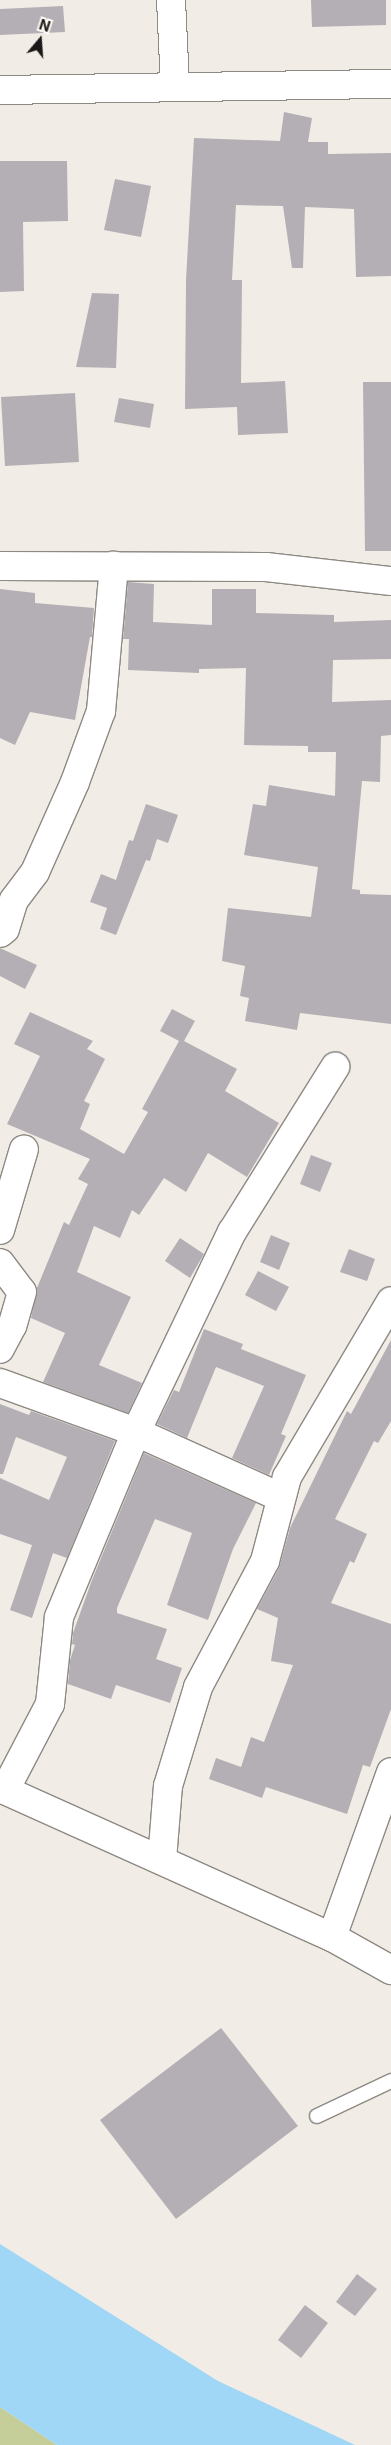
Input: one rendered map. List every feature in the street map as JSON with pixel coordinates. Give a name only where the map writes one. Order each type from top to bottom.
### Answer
[{"type":"main road","points":[[171,0],[175,86]]},
{"type":"main road","points":[[0,90],[391,84]]},
{"type":"main road","points":[[0,566],[266,567],[391,581]]},
{"type":"main road","points":[[0,933],[5,929],[14,900],[35,872],[75,782],[101,711],[114,566]]},
{"type":"main road","points":[[335,1067],[232,1232],[136,1432],[59,1617],[50,1704],[3,1789],[332,1937],[391,1970]]},
{"type":"main road","points":[[0,1230],[24,1149]]},
{"type":"main road","points":[[0,1263],[22,1292],[12,1326],[0,1349]]},
{"type":"main road","points":[[162,1860],[168,1786],[198,1688],[265,1561],[280,1497],[287,1477],[391,1301]]},
{"type":"main road","points":[[0,1383],[136,1432],[280,1497]]},
{"type":"main road","points":[[332,1937],[391,1772]]},
{"type":"lane","points":[[317,2116],[391,2081]]},
{"type":"green space","points":[[0,2407],[57,2445],[0,2445]]},
{"type":"water","points":[[0,2244],[218,2381],[355,2445],[57,2445],[0,2407]]},
{"type":"building","points":[[311,0],[386,0],[386,25],[312,27]]},
{"type":"building","points":[[63,6],[65,32],[0,35],[0,9]]},
{"type":"building","points":[[284,112],[312,118],[308,142],[328,142],[328,154],[391,153],[391,276],[356,277],[354,209],[305,207],[303,268],[292,268],[283,206],[236,205],[232,280],[242,280],[241,383],[285,381],[288,433],[238,435],[237,407],[185,409],[186,280],[194,138],[280,141]]},
{"type":"building","points":[[0,161],[67,161],[68,221],[23,222],[24,291],[0,292]]},
{"type":"building","points":[[115,179],[151,186],[141,237],[104,230]]},
{"type":"building","points":[[92,293],[119,294],[116,368],[76,367]]},
{"type":"building","points":[[363,382],[391,382],[391,551],[365,551]]},
{"type":"building","points":[[75,393],[79,462],[5,466],[1,397]]},
{"type":"building","points":[[119,398],[154,404],[150,428],[114,422]]},
{"type":"building","points":[[128,582],[154,584],[153,622],[212,625],[212,589],[256,589],[256,613],[334,615],[334,622],[391,620],[391,659],[333,660],[332,702],[391,700],[391,735],[381,736],[380,782],[362,781],[352,889],[360,890],[360,894],[391,895],[391,1024],[300,1013],[297,1030],[245,1021],[249,998],[240,996],[245,966],[222,961],[228,908],[311,917],[318,867],[244,855],[253,804],[266,806],[269,785],[335,796],[336,752],[308,752],[308,746],[244,745],[246,668],[199,669],[199,673],[128,670],[129,639],[123,639]]},
{"type":"building","points":[[0,589],[35,593],[35,603],[94,608],[92,637],[90,637],[75,720],[30,712],[15,745],[0,738]]},
{"type":"building","points":[[146,804],[178,815],[168,843],[157,839],[150,861],[146,860],[116,935],[100,929],[107,908],[90,902],[101,874],[116,880],[129,840],[133,841]]},
{"type":"building","points":[[0,948],[37,965],[25,989],[0,976]]},
{"type":"building","points":[[172,1009],[195,1021],[184,1041],[237,1069],[225,1091],[279,1123],[247,1177],[208,1153],[186,1192],[164,1178],[139,1215],[132,1210],[120,1238],[94,1226],[77,1272],[131,1297],[99,1365],[142,1383],[128,1413],[43,1382],[65,1333],[31,1318],[37,1288],[64,1222],[69,1225],[88,1184],[78,1179],[90,1159],[7,1124],[40,1056],[14,1044],[30,1012],[93,1041],[87,1049],[105,1059],[84,1101],[90,1104],[80,1129],[124,1154],[148,1112],[142,1109],[179,1041],[160,1031]]},
{"type":"building","points":[[311,1155],[332,1163],[320,1192],[300,1184]]},
{"type":"building","points":[[271,1235],[290,1243],[279,1270],[260,1262]]},
{"type":"building","points":[[180,1238],[204,1254],[190,1278],[165,1261]]},
{"type":"building","points":[[349,1249],[375,1259],[367,1281],[340,1272]]},
{"type":"building","points":[[258,1271],[289,1287],[276,1311],[245,1295]]},
{"type":"building","points":[[204,1329],[243,1344],[241,1349],[306,1375],[281,1434],[286,1436],[269,1475],[232,1458],[264,1386],[216,1367],[187,1438],[157,1424],[174,1390],[179,1392]]},
{"type":"building","points":[[391,1340],[391,1421],[378,1443],[374,1441],[335,1519],[367,1534],[354,1563],[350,1561],[331,1603],[391,1624],[391,1709],[370,1767],[363,1765],[347,1814],[266,1787],[262,1798],[209,1779],[216,1758],[241,1767],[251,1737],[264,1742],[293,1665],[271,1661],[278,1618],[257,1609],[279,1568],[290,1528],[347,1411],[351,1414]]},
{"type":"building","points":[[0,1404],[29,1415],[31,1411],[115,1441],[67,1558],[53,1553],[32,1618],[10,1610],[32,1545],[0,1534],[0,1478],[49,1500],[67,1457],[16,1437],[3,1474],[0,1474]]},
{"type":"building","points":[[144,1453],[256,1503],[233,1549],[208,1620],[167,1605],[192,1533],[155,1519],[117,1608],[117,1613],[167,1629],[156,1659],[182,1668],[170,1703],[116,1685],[111,1699],[68,1684],[70,1660],[75,1645],[72,1644],[73,1633],[92,1580]]},
{"type":"building","points":[[221,2028],[298,2126],[176,2219],[100,2120]]},
{"type":"building","points":[[357,2274],[377,2289],[355,2316],[336,2302]]},
{"type":"building","points":[[305,2305],[328,2323],[301,2358],[278,2340]]}]
